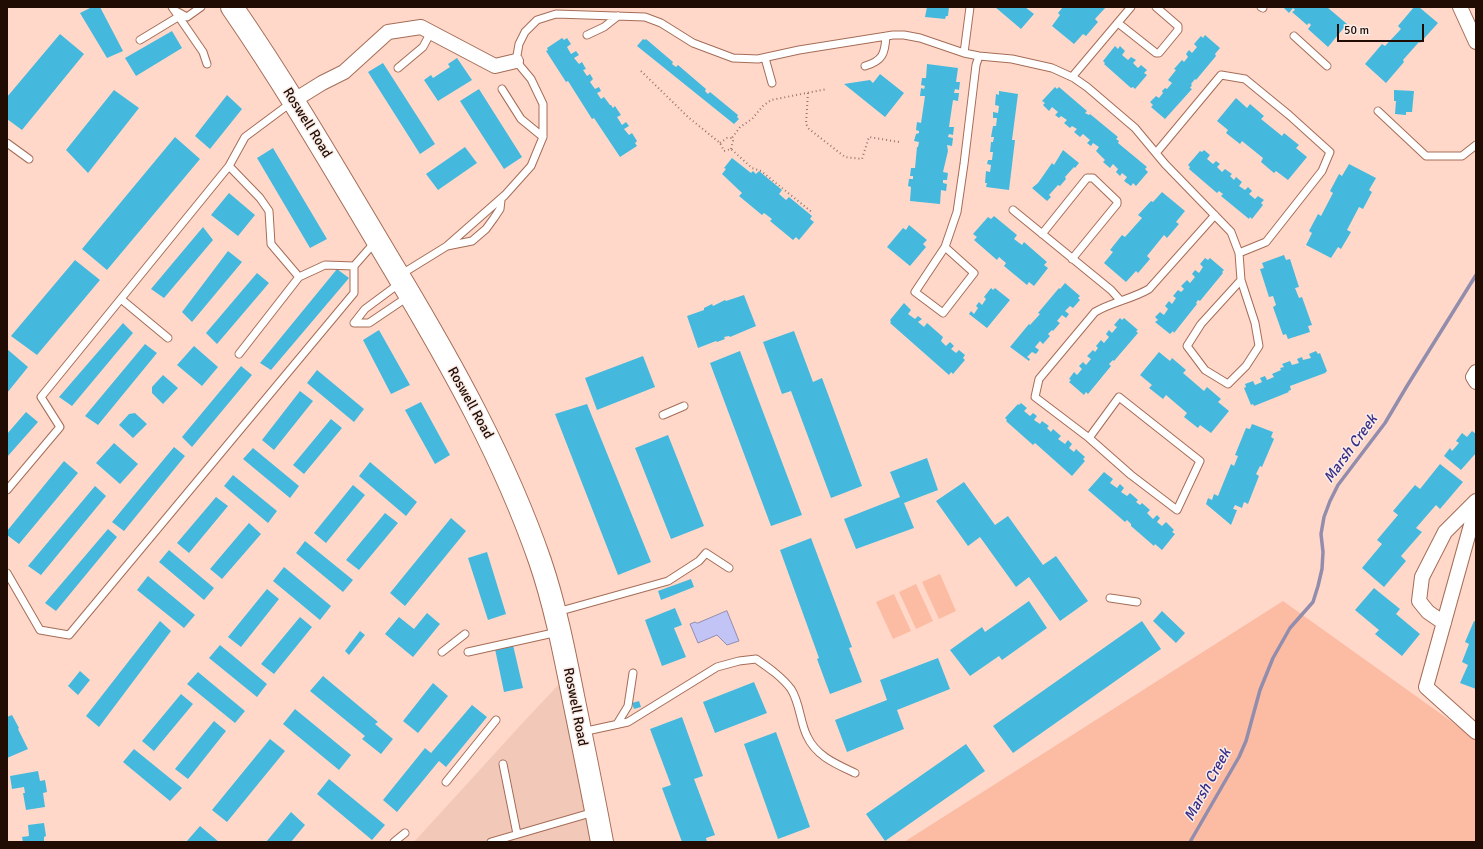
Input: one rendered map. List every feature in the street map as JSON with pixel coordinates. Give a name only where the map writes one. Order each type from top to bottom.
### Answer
[{"type":"main road","name":"Roswell Road","points":[[232,7],[259,46],[378,239],[491,442],[524,517],[541,563],[557,622],[602,842]]},
{"type":"street","points":[[1460,7],[1476,42]]},
{"type":"street","points":[[293,101],[322,82],[344,72],[388,32],[421,27],[495,66],[516,61]]},
{"type":"street","points":[[1476,372],[1473,377],[1476,382]]},
{"type":"street","points":[[1444,622],[1428,612],[1419,601],[1422,577],[1445,532],[1476,501]]},
{"type":"street","points":[[1476,507],[1426,687],[1476,732]]},
{"type":"lane","points":[[172,8],[187,17],[201,7]]},
{"type":"lane","points":[[964,52],[970,7]]},
{"type":"lane","points":[[1072,77],[1131,7]]},
{"type":"lane","points":[[1118,22],[1156,53],[1159,53],[1178,30],[1178,26],[1156,7]]},
{"type":"lane","points":[[172,8],[203,52],[207,64]]},
{"type":"lane","points":[[404,284],[366,309],[354,323],[369,322],[404,284],[501,200],[530,166],[543,137],[543,104],[531,79],[516,61],[519,44],[525,32],[536,20],[556,14],[645,17],[661,23],[693,43],[734,58],[758,59],[799,50],[886,36],[904,35],[920,38],[979,56],[1012,59],[1052,68],[1072,77],[1087,87],[1135,128],[1165,164],[1231,232],[1239,253],[1241,280],[1255,323],[1259,346],[1246,366],[1228,384],[1205,370],[1187,346],[1201,324],[1241,280]]},
{"type":"lane","points":[[587,35],[604,27],[618,16]]},
{"type":"lane","points":[[140,40],[178,17]]},
{"type":"lane","points":[[398,68],[423,47],[431,32]]},
{"type":"lane","points":[[865,66],[874,63],[885,51],[886,36]]},
{"type":"lane","points":[[1294,36],[1327,66]]},
{"type":"lane","points":[[945,247],[974,273],[943,313],[914,292],[945,247],[957,212],[976,65],[979,56]]},
{"type":"lane","points":[[765,58],[772,82]]},
{"type":"lane","points":[[1156,152],[1221,74],[1245,79],[1289,115],[1330,152],[1322,171],[1266,242],[1239,253]]},
{"type":"lane","points":[[502,89],[521,119],[543,137]]},
{"type":"lane","points":[[7,490],[60,427],[41,397],[229,166],[245,137],[293,101]]},
{"type":"lane","points":[[1378,111],[1426,156],[1462,156],[1476,145]]},
{"type":"lane","points":[[7,143],[29,158]]},
{"type":"lane","points":[[229,166],[260,198],[269,211],[271,244],[299,277]]},
{"type":"lane","points":[[1042,234],[1087,178],[1093,178],[1117,201],[1117,204],[1072,259]]},
{"type":"lane","points":[[447,246],[472,241],[486,229],[500,209],[501,200]]},
{"type":"lane","points":[[1013,210],[1111,290],[1120,300]]},
{"type":"lane","points":[[1088,438],[1119,397],[1158,427],[1200,461],[1177,510],[1131,475],[1088,438],[1035,397],[1038,379],[1095,312],[1107,305],[1141,294],[1149,289],[1215,215]]},
{"type":"lane","points":[[478,220],[486,229]]},
{"type":"lane","points":[[7,572],[40,630],[69,634],[354,293],[354,266],[378,239]]},
{"type":"lane","points":[[239,354],[299,277],[325,265],[354,266]]},
{"type":"lane","points":[[121,299],[168,338]]},
{"type":"lane","points":[[663,415],[684,406]]},
{"type":"lane","points":[[468,652],[557,622],[668,581],[699,561],[706,553],[729,568]]},
{"type":"lane","points":[[1110,598],[1137,602]]},
{"type":"lane","points":[[442,652],[465,634]]},
{"type":"lane","points":[[580,732],[628,722],[717,668],[738,661],[756,659],[776,673],[792,690],[806,736],[816,749],[827,760],[854,774]]},
{"type":"lane","points":[[617,724],[628,706],[633,673]]},
{"type":"lane","points":[[446,782],[496,720]]},
{"type":"lane","points":[[503,764],[517,834]]},
{"type":"lane","points":[[491,842],[596,811]]},
{"type":"lane","points":[[394,842],[405,833]]},
{"type":"path","points":[[641,71],[688,116],[720,143],[724,151],[731,149]]},
{"type":"path","points":[[731,149],[733,141],[732,138],[740,127],[752,119],[763,106],[771,100],[827,89]]},
{"type":"path","points":[[808,93],[806,124],[809,129],[845,157],[862,160],[868,137],[899,142]]},
{"type":"path","points":[[720,143],[727,138],[732,138]]},
{"type":"path","points":[[731,149],[752,168],[761,171],[813,213]]},
{"type":"shaded area","points":[[940,574],[956,611],[939,619],[922,582]]},
{"type":"shaded area","points":[[916,584],[933,621],[916,629],[899,592]]},
{"type":"shaded area","points":[[894,594],[911,631],[893,639],[876,602]]},
{"type":"shaded area","points":[[1283,601],[1476,739],[1476,842],[904,842]]},
{"type":"shaded area","points":[[565,678],[604,842],[414,842],[528,717]]},
{"type":"water","points":[[727,611],[739,641],[727,645],[717,635],[698,643],[690,624],[695,622],[697,623]]},
{"type":"building","points":[[92,7],[100,7],[123,51],[107,58],[80,13]]},
{"type":"building","points":[[927,7],[949,7],[948,16],[946,16],[945,19],[925,17]]},
{"type":"building","points":[[995,7],[1025,7],[1034,14],[1021,29]]},
{"type":"building","points":[[1063,7],[1106,7],[1095,19],[1098,22],[1086,36],[1083,34],[1074,44],[1052,26],[1060,15],[1058,13]]},
{"type":"building","points":[[1283,7],[1327,7],[1347,24],[1328,47],[1308,29],[1311,25],[1309,23],[1307,25],[1292,12],[1295,10],[1293,8],[1289,13]]},
{"type":"building","points":[[1414,7],[1419,7],[1438,23],[1403,60],[1404,62],[1386,83],[1365,64],[1382,44],[1385,46],[1401,29],[1398,26]]},
{"type":"building","points":[[172,31],[182,48],[136,76],[125,58]]},
{"type":"building","points":[[60,34],[84,54],[22,130],[7,119],[7,97]]},
{"type":"building","points":[[1205,35],[1220,48],[1215,54],[1216,56],[1191,84],[1192,85],[1190,88],[1192,89],[1165,119],[1151,107],[1153,105],[1150,102],[1156,96],[1159,98],[1163,93],[1162,91],[1165,88],[1167,89],[1172,83],[1168,80],[1176,70],[1174,69],[1182,60],[1184,62],[1188,57],[1186,54],[1189,50],[1192,53],[1197,47],[1194,44],[1201,36],[1203,38]]},
{"type":"building","points":[[562,38],[564,40],[567,38],[571,44],[567,47],[571,54],[576,51],[579,55],[574,58],[579,64],[582,62],[586,69],[583,70],[587,76],[590,74],[593,79],[590,82],[595,89],[599,87],[601,91],[597,93],[601,99],[604,97],[613,108],[615,106],[621,115],[617,117],[622,125],[626,122],[629,126],[624,129],[629,135],[632,133],[637,141],[635,143],[637,146],[620,157],[594,118],[592,119],[568,81],[566,82],[546,51],[548,50],[547,48]]},
{"type":"building","points":[[643,39],[646,39],[673,62],[672,64],[676,67],[678,65],[706,89],[705,91],[708,94],[710,92],[738,115],[737,117],[739,119],[734,124],[637,46]]},
{"type":"building","points":[[1115,46],[1118,49],[1120,46],[1125,51],[1122,55],[1128,60],[1131,57],[1136,60],[1133,63],[1138,68],[1141,65],[1147,70],[1144,73],[1147,75],[1135,89],[1133,87],[1131,88],[1104,64],[1105,63],[1103,61]]},
{"type":"building","points":[[457,58],[472,80],[438,101],[424,80],[431,75],[433,78],[450,67],[448,64]]},
{"type":"building","points":[[383,63],[435,144],[420,154],[368,72]]},
{"type":"building","points":[[927,64],[958,68],[956,82],[960,82],[959,90],[955,89],[954,93],[959,93],[958,101],[953,100],[949,127],[954,127],[953,135],[949,134],[948,137],[953,138],[952,146],[947,145],[948,151],[943,172],[948,173],[947,180],[943,180],[943,183],[947,184],[946,191],[941,190],[940,204],[910,201],[911,187],[908,186],[909,179],[913,179],[913,176],[910,176],[911,168],[915,168],[917,147],[919,142],[914,141],[916,134],[919,133],[919,131],[916,130],[917,122],[921,123],[925,96],[920,96],[921,88],[924,89],[925,86],[921,85],[922,78],[926,78]]},
{"type":"building","points":[[880,74],[904,93],[885,117],[844,84],[870,80],[873,83]]},
{"type":"building","points":[[1055,87],[1057,89],[1059,87],[1087,111],[1085,113],[1090,114],[1118,137],[1116,139],[1119,141],[1118,143],[1147,167],[1145,169],[1148,172],[1136,186],[1133,183],[1131,186],[1124,181],[1127,177],[1122,173],[1120,176],[1116,172],[1118,169],[1113,164],[1110,168],[1103,162],[1105,160],[1096,151],[1099,147],[1093,143],[1091,146],[1087,143],[1090,140],[1083,134],[1080,137],[1074,132],[1077,129],[1072,126],[1070,128],[1064,123],[1067,120],[1061,116],[1059,118],[1055,115],[1058,112],[1052,107],[1049,111],[1043,105],[1045,103],[1042,101]]},
{"type":"building","points":[[479,89],[522,157],[504,169],[460,101]]},
{"type":"building","points":[[114,90],[139,108],[88,173],[66,150]]},
{"type":"building","points":[[1394,90],[1414,91],[1412,112],[1406,112],[1406,115],[1395,114],[1396,101],[1394,101]]},
{"type":"building","points":[[999,91],[1018,94],[1012,140],[1015,140],[1009,190],[986,187],[987,183],[985,183],[986,171],[990,172],[991,165],[987,164],[988,160],[992,160],[993,152],[990,152],[991,142],[993,142],[994,137],[991,137],[993,126],[996,126],[997,118],[993,118],[993,112],[998,113],[999,106],[995,105],[996,94],[999,95]]},
{"type":"building","points":[[227,95],[242,109],[210,149],[195,136]]},
{"type":"building","points":[[1236,98],[1247,108],[1250,104],[1264,116],[1261,119],[1282,136],[1284,133],[1299,145],[1296,148],[1307,157],[1288,180],[1276,171],[1274,173],[1261,162],[1263,158],[1242,141],[1240,144],[1226,133],[1228,130],[1217,121]]},
{"type":"building","points":[[175,137],[200,159],[107,270],[82,249]]},
{"type":"building","points":[[465,147],[477,163],[438,190],[426,174]]},
{"type":"building","points":[[273,148],[327,239],[310,248],[257,158]]},
{"type":"building","points":[[1063,150],[1079,163],[1065,177],[1066,179],[1060,186],[1058,185],[1049,195],[1051,197],[1047,201],[1032,188],[1038,183],[1052,163],[1054,165]]},
{"type":"building","points":[[1204,150],[1210,155],[1207,159],[1213,164],[1216,161],[1220,164],[1217,167],[1222,172],[1225,169],[1232,174],[1230,176],[1234,180],[1236,177],[1242,182],[1239,186],[1245,190],[1248,187],[1252,191],[1249,194],[1255,199],[1258,196],[1264,200],[1261,203],[1263,205],[1252,219],[1250,217],[1249,219],[1221,196],[1223,194],[1219,191],[1217,193],[1189,169],[1190,167],[1188,165],[1200,151],[1202,152]]},
{"type":"building","points":[[732,158],[751,173],[753,171],[756,174],[759,171],[782,190],[779,194],[786,200],[789,197],[812,216],[810,219],[814,222],[799,240],[796,237],[793,240],[770,221],[772,219],[764,213],[762,215],[739,196],[742,193],[722,174],[726,169],[724,168]]},
{"type":"building","points":[[1349,164],[1376,178],[1369,190],[1372,192],[1363,209],[1359,207],[1347,230],[1351,232],[1341,249],[1338,247],[1331,258],[1306,245],[1312,233],[1309,231],[1318,214],[1321,216],[1333,193],[1330,191],[1339,174],[1342,176]]},
{"type":"building","points":[[1162,192],[1185,211],[1176,222],[1179,224],[1167,238],[1164,235],[1147,256],[1150,259],[1138,273],[1136,271],[1126,282],[1104,263],[1113,252],[1110,250],[1122,235],[1125,237],[1142,218],[1138,215]]},
{"type":"building","points":[[229,193],[255,215],[238,236],[211,215]]},
{"type":"building","points":[[994,216],[1017,235],[1014,239],[1022,245],[1024,242],[1047,262],[1044,265],[1048,268],[1034,286],[1029,282],[1027,285],[1004,266],[1006,263],[999,257],[997,260],[974,240],[977,237],[973,234],[988,217],[991,219]]},
{"type":"building","points":[[909,225],[927,240],[923,244],[926,247],[910,266],[887,247],[903,228],[906,230]]},
{"type":"building","points":[[203,227],[213,240],[164,298],[151,289]]},
{"type":"building","points":[[228,251],[242,262],[192,322],[182,312]]},
{"type":"building","points":[[1284,255],[1286,260],[1290,259],[1299,287],[1295,288],[1299,298],[1302,297],[1312,325],[1308,326],[1310,332],[1288,339],[1286,334],[1283,335],[1273,307],[1276,305],[1273,296],[1269,297],[1260,269],[1264,268],[1262,263]]},
{"type":"building","points":[[1205,258],[1208,260],[1210,258],[1224,270],[1222,272],[1223,273],[1200,301],[1198,300],[1196,303],[1197,304],[1174,333],[1173,331],[1170,334],[1155,322],[1158,320],[1155,317],[1160,312],[1164,315],[1168,309],[1165,306],[1169,301],[1172,304],[1176,298],[1173,296],[1178,290],[1181,292],[1184,289],[1181,286],[1187,280],[1190,283],[1195,277],[1192,274],[1195,270],[1199,273],[1203,267],[1200,264]]},
{"type":"building","points":[[75,260],[100,280],[37,355],[11,336]]},
{"type":"building","points":[[337,269],[349,278],[271,370],[260,363]]},
{"type":"building","points":[[257,273],[269,283],[217,344],[206,333]]},
{"type":"building","points":[[1065,283],[1080,296],[1078,298],[1080,300],[1073,308],[1070,306],[1065,311],[1069,314],[1066,318],[1062,315],[1057,321],[1060,323],[1048,334],[1050,336],[1043,344],[1040,341],[1035,347],[1039,350],[1036,354],[1032,352],[1027,357],[1030,359],[1029,361],[1010,347],[1029,324],[1030,325],[1040,314],[1038,313],[1059,288],[1060,289]]},
{"type":"building","points":[[991,288],[993,290],[995,288],[1010,300],[987,328],[969,314],[971,311],[974,314],[978,308],[976,306],[979,302],[982,305],[986,299],[984,297]]},
{"type":"building","points":[[744,295],[756,326],[698,348],[687,316],[704,310],[704,308],[712,304],[713,306],[725,300],[726,301]]},
{"type":"building","points":[[904,303],[911,310],[908,314],[915,319],[918,316],[922,319],[918,322],[924,327],[927,323],[943,337],[941,341],[946,346],[950,342],[954,346],[951,349],[956,353],[959,350],[965,355],[963,358],[965,360],[953,374],[951,372],[949,375],[890,323],[890,320]]},
{"type":"building","points":[[1120,318],[1122,320],[1124,318],[1138,330],[1136,331],[1138,333],[1114,361],[1113,360],[1109,364],[1111,366],[1088,394],[1086,392],[1084,395],[1069,382],[1071,380],[1069,379],[1074,372],[1077,375],[1082,369],[1079,366],[1083,362],[1086,365],[1091,359],[1087,356],[1093,350],[1095,352],[1098,348],[1096,346],[1101,340],[1104,343],[1109,337],[1106,334],[1109,330],[1112,333],[1117,327],[1114,325]]},
{"type":"building","points":[[123,323],[133,333],[72,406],[59,397]]},
{"type":"building","points":[[379,330],[410,385],[391,394],[363,340]]},
{"type":"building","points":[[794,331],[813,382],[822,378],[862,486],[831,498],[791,391],[782,394],[763,342]]},
{"type":"building","points":[[145,344],[157,353],[98,425],[85,416]]},
{"type":"building","points":[[194,346],[218,367],[202,386],[177,365]]},
{"type":"building","points":[[7,349],[28,367],[7,393]]},
{"type":"building","points":[[740,351],[802,515],[771,526],[710,363]]},
{"type":"building","points":[[1316,351],[1318,354],[1320,353],[1327,371],[1325,373],[1290,386],[1291,390],[1288,391],[1289,392],[1254,406],[1253,404],[1251,405],[1244,388],[1246,387],[1245,384],[1253,381],[1255,385],[1262,382],[1260,378],[1265,376],[1267,380],[1274,377],[1272,374],[1284,367],[1282,364],[1290,361],[1292,365],[1299,363],[1297,359],[1302,357],[1303,360],[1311,358],[1309,354]]},
{"type":"building","points":[[1159,352],[1170,361],[1172,358],[1186,370],[1183,373],[1204,391],[1207,387],[1221,399],[1218,402],[1229,411],[1211,433],[1200,425],[1198,428],[1184,417],[1187,413],[1166,395],[1163,399],[1149,388],[1152,385],[1140,375]]},
{"type":"building","points":[[643,356],[655,387],[597,410],[585,378]]},
{"type":"building","points":[[241,366],[252,375],[192,447],[182,437]]},
{"type":"building","points":[[317,370],[364,409],[354,422],[307,383]]},
{"type":"building","points":[[163,375],[178,388],[163,404],[152,393],[152,387]]},
{"type":"building","points":[[300,391],[313,401],[274,450],[262,440]]},
{"type":"building","points":[[421,402],[450,455],[435,464],[405,410]]},
{"type":"building","points":[[1021,403],[1027,408],[1024,411],[1030,416],[1033,413],[1037,416],[1034,420],[1040,424],[1042,421],[1049,426],[1047,428],[1051,432],[1053,429],[1061,436],[1058,439],[1065,444],[1068,440],[1072,444],[1069,448],[1074,452],[1076,449],[1085,457],[1083,459],[1085,461],[1072,476],[1035,443],[1033,445],[1006,421],[1007,420],[1005,418],[1018,404],[1019,405]]},
{"type":"building","points":[[587,404],[651,562],[618,575],[555,414]]},
{"type":"building","points":[[26,412],[38,422],[7,457],[7,434]]},
{"type":"building","points":[[135,413],[147,424],[133,438],[119,425],[129,414]]},
{"type":"building","points":[[331,419],[342,428],[304,474],[293,465]]},
{"type":"building","points":[[1252,424],[1273,432],[1271,437],[1274,439],[1262,467],[1260,466],[1256,474],[1259,476],[1248,504],[1244,502],[1242,508],[1235,505],[1233,509],[1237,510],[1231,525],[1206,504],[1208,498],[1212,500],[1214,494],[1218,496],[1231,464],[1234,466],[1238,456],[1235,455],[1246,428],[1250,429]]},
{"type":"building","points":[[1472,431],[1476,434],[1476,453],[1461,470],[1444,456],[1450,448],[1452,451],[1459,443],[1456,441],[1462,433],[1467,437]]},
{"type":"building","points":[[668,435],[704,526],[671,539],[635,448]]},
{"type":"building","points":[[114,443],[138,464],[120,484],[96,463]]},
{"type":"building","points":[[174,447],[185,456],[124,531],[112,522]]},
{"type":"building","points":[[253,448],[299,486],[290,498],[243,459]]},
{"type":"building","points":[[927,458],[938,490],[904,503],[914,528],[856,549],[844,519],[900,497],[890,472]]},
{"type":"building","points":[[64,461],[78,473],[19,544],[7,535],[7,531]]},
{"type":"building","points":[[370,462],[417,502],[406,516],[359,476]]},
{"type":"building","points":[[1440,464],[1463,482],[1440,509],[1436,505],[1416,528],[1422,532],[1401,556],[1406,561],[1384,587],[1362,568],[1382,544],[1377,540],[1398,515],[1393,511],[1415,485],[1420,489]]},
{"type":"building","points":[[1104,472],[1113,479],[1110,483],[1117,488],[1120,484],[1124,488],[1121,492],[1127,496],[1130,493],[1138,500],[1136,502],[1140,505],[1142,503],[1150,510],[1147,513],[1153,519],[1157,515],[1160,518],[1157,522],[1162,526],[1166,522],[1174,530],[1172,532],[1175,534],[1162,550],[1155,544],[1154,546],[1131,526],[1127,520],[1125,522],[1088,490]]},
{"type":"building","points":[[233,475],[277,511],[268,523],[224,486]]},
{"type":"building","points":[[964,482],[995,525],[1008,516],[1043,565],[1056,556],[1088,601],[1060,621],[1029,577],[1016,587],[980,537],[968,546],[936,501]]},
{"type":"building","points":[[353,485],[365,495],[326,543],[314,533]]},
{"type":"building","points":[[95,486],[106,496],[41,575],[28,566]]},
{"type":"building","points":[[216,497],[228,506],[189,553],[177,543]]},
{"type":"building","points":[[385,513],[398,523],[359,570],[346,560]]},
{"type":"building","points":[[451,518],[466,531],[405,606],[390,593]]},
{"type":"building","points":[[249,523],[261,534],[222,579],[210,569]]},
{"type":"building","points":[[108,529],[117,537],[56,611],[45,603]]},
{"type":"building","points":[[811,538],[852,647],[849,648],[862,682],[830,694],[817,659],[819,658],[780,550]]},
{"type":"building","points":[[305,541],[353,580],[343,592],[296,553]]},
{"type":"building","points":[[169,550],[214,588],[204,600],[159,562]]},
{"type":"building","points":[[487,552],[506,614],[488,620],[468,558]]},
{"type":"building","points":[[284,567],[331,606],[320,620],[273,581]]},
{"type":"building","points":[[148,576],[195,615],[184,628],[137,590]]},
{"type":"building","points":[[691,579],[694,587],[661,600],[658,591]]},
{"type":"building","points":[[1374,588],[1400,609],[1396,614],[1420,634],[1402,656],[1375,634],[1379,630],[1355,610]]},
{"type":"building","points":[[267,589],[279,599],[241,647],[228,637]]},
{"type":"building","points":[[1029,601],[1047,628],[1002,660],[999,656],[970,676],[950,650],[982,627],[985,632]]},
{"type":"building","points":[[675,608],[682,625],[674,628],[686,657],[662,666],[645,620]]},
{"type":"building","points":[[1162,611],[1185,633],[1176,643],[1153,621]]},
{"type":"building","points":[[427,613],[440,624],[413,657],[385,634],[399,617],[414,629]]},
{"type":"building","points":[[300,617],[312,627],[274,674],[261,664]]},
{"type":"building","points":[[160,621],[171,631],[99,727],[86,716]]},
{"type":"building","points":[[1142,621],[1161,649],[1013,753],[993,726]]},
{"type":"building","points":[[1474,621],[1476,622],[1476,689],[1460,683],[1468,665],[1462,662],[1469,644],[1465,642]]},
{"type":"building","points":[[360,631],[365,635],[349,655],[345,651]]},
{"type":"building","points":[[220,645],[267,684],[257,697],[209,658]]},
{"type":"building","points":[[513,645],[523,688],[504,692],[495,649]]},
{"type":"building","points":[[938,658],[950,689],[897,710],[904,729],[847,752],[835,720],[887,700],[880,680]]},
{"type":"building","points":[[80,671],[90,680],[78,695],[68,686]]},
{"type":"building","points":[[198,672],[245,711],[235,723],[187,684]]},
{"type":"building","points":[[323,676],[378,722],[375,724],[393,739],[381,754],[362,739],[365,736],[310,691]]},
{"type":"building","points":[[754,682],[767,713],[715,733],[703,702]]},
{"type":"building","points":[[433,683],[448,696],[418,733],[403,721]]},
{"type":"building","points":[[181,694],[193,704],[154,751],[142,741]]},
{"type":"building","points":[[639,701],[641,707],[634,709],[632,703]]},
{"type":"building","points":[[472,705],[487,717],[446,767],[439,761],[397,812],[383,800],[425,748],[431,753]]},
{"type":"building","points":[[295,709],[351,755],[339,770],[283,724]]},
{"type":"building","points":[[12,715],[28,749],[7,758],[7,717]]},
{"type":"building","points":[[682,717],[703,776],[694,779],[715,835],[706,838],[707,842],[682,842],[662,788],[671,785],[650,729]]},
{"type":"building","points":[[214,721],[226,731],[188,779],[175,769]]},
{"type":"building","points":[[776,732],[810,827],[778,839],[744,744]]},
{"type":"building","points":[[270,739],[285,751],[227,822],[212,810]]},
{"type":"building","points":[[966,744],[985,771],[885,841],[866,814]]},
{"type":"building","points":[[134,749],[182,788],[170,801],[123,762]]},
{"type":"building","points":[[38,771],[40,781],[45,780],[47,792],[43,793],[45,807],[26,810],[23,793],[25,793],[24,787],[12,789],[10,776]]},
{"type":"building","points":[[329,779],[385,825],[372,840],[317,794]]},
{"type":"building","points":[[291,812],[305,825],[291,842],[266,842]]},
{"type":"building","points":[[44,823],[46,836],[44,837],[44,842],[23,842],[22,837],[29,836],[28,825]]},
{"type":"building","points":[[200,826],[219,842],[187,841]]},
{"type":"waterway","name":"Marsh Creek","points":[[1190,842],[1239,757],[1246,741],[1260,690],[1273,658],[1290,628],[1313,602],[1322,569],[1323,552],[1321,534],[1324,517],[1338,485],[1385,423],[1476,275]]}]
